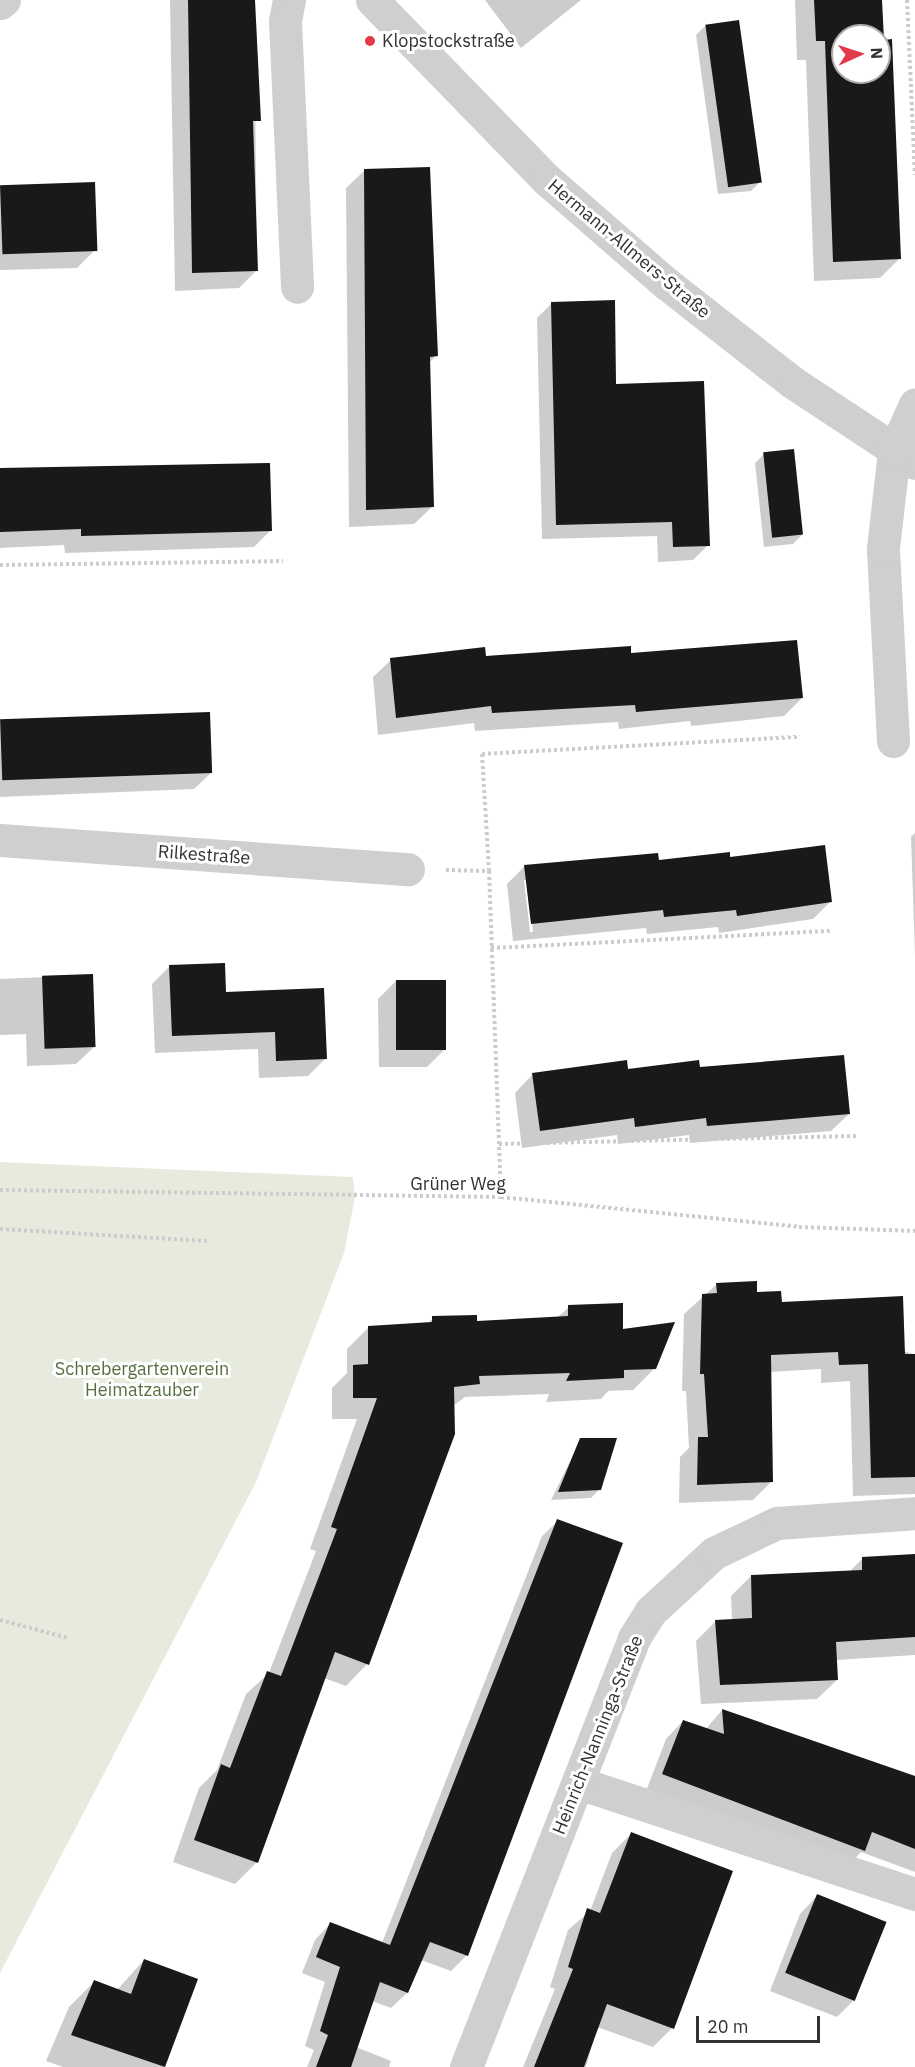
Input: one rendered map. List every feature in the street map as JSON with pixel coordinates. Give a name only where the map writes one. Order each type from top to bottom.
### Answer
[{"type":"street","points":[[0,3],[4,0]]},
{"type":"street","points":[[289,0],[285,21],[297,287]]},
{"type":"street","name":"Hermann-Allmers-Straße","points":[[372,0],[546,178],[667,285],[792,382],[904,457]]},
{"type":"street","points":[[893,741],[883,548],[915,404]]},
{"type":"street","name":"Rilkestraße","points":[[0,840],[408,869]]},
{"type":"street","name":"Heinrich-Nanninga-Straße","points":[[466,2067],[634,1638],[675,1584],[714,1553],[777,1523],[915,1513]]},
{"type":"street","points":[[579,1783],[915,1894]]},
{"type":"path","points":[[907,0],[915,176]]},
{"type":"path","points":[[0,565],[283,561]]},
{"type":"path","points":[[501,1197],[489,871],[482,754],[800,737]]},
{"type":"path","points":[[408,869],[489,871]]},
{"type":"path","points":[[491,948],[832,931]]},
{"type":"path","points":[[499,1144],[856,1136]]},
{"type":"path","name":"Grüner Weg","points":[[0,1190],[501,1197],[799,1227],[915,1231]]},
{"type":"path","points":[[0,1229],[207,1241]]},
{"type":"path","points":[[0,1620],[68,1638]]},
{"type":"green space","name":"Schrebergartenverein Heimatzauber","points":[[0,1162],[353,1177],[355,1197],[344,1253],[256,1482],[0,1973]]},
{"type":"building","points":[[188,0],[255,0],[261,121],[253,121],[258,271],[192,273]]},
{"type":"building","points":[[814,0],[882,0],[883,24],[831,24],[831,84],[891,84],[892,39],[901,259],[833,262],[825,41],[816,41]]},
{"type":"building","points":[[739,20],[762,182],[728,187],[705,25]]},
{"type":"building","points":[[430,167],[438,356],[430,357],[434,507],[366,510],[364,169]]},
{"type":"building","points":[[95,182],[97,251],[2,254],[0,185]]},
{"type":"building","points":[[615,300],[616,384],[704,381],[710,546],[673,547],[672,522],[556,525],[551,302]]},
{"type":"building","points":[[794,449],[803,535],[772,538],[763,452]]},
{"type":"building","points":[[270,463],[272,531],[81,536],[81,529],[0,532],[0,468]]},
{"type":"building","points":[[797,640],[803,698],[636,712],[635,705],[492,713],[491,706],[396,718],[390,658],[485,647],[486,656],[631,646],[631,653]]},
{"type":"building","points":[[210,712],[212,773],[2,780],[0,719]]},
{"type":"building","points":[[825,845],[832,902],[737,916],[736,910],[664,917],[663,910],[531,924],[524,865],[658,853],[659,860],[730,852],[730,857]]},
{"type":"building","points":[[225,963],[226,992],[324,988],[327,1059],[276,1061],[275,1032],[172,1036],[169,965]]},
{"type":"building","points":[[93,974],[96,1047],[45,1049],[42,976]]},
{"type":"building","points":[[396,980],[446,980],[446,1050],[396,1050]]},
{"type":"building","points":[[844,1055],[850,1114],[707,1126],[706,1118],[635,1127],[634,1118],[540,1131],[532,1073],[627,1060],[628,1069],[699,1060],[700,1067]]},
{"type":"building","points":[[757,1281],[757,1292],[781,1291],[782,1302],[903,1296],[905,1354],[915,1354],[915,1477],[871,1478],[868,1364],[839,1365],[838,1352],[771,1355],[773,1482],[697,1485],[698,1437],[708,1437],[704,1374],[700,1374],[702,1294],[717,1293],[716,1283]]},
{"type":"building","points":[[623,1303],[623,1329],[675,1322],[656,1369],[624,1370],[624,1378],[566,1381],[570,1373],[479,1376],[480,1384],[454,1387],[455,1434],[369,1665],[335,1652],[258,1863],[194,1840],[221,1764],[230,1768],[267,1671],[281,1676],[337,1529],[331,1527],[377,1398],[353,1398],[353,1365],[368,1364],[368,1326],[432,1322],[432,1316],[477,1315],[477,1321],[568,1316],[568,1305]]},
{"type":"building","points":[[580,1438],[617,1438],[601,1490],[558,1492]]},
{"type":"building","points":[[557,1519],[623,1543],[468,1956],[430,1942],[408,1993],[380,1982],[351,2067],[316,2067],[328,2035],[320,2031],[340,1967],[316,1957],[330,1922],[390,1945]]},
{"type":"building","points":[[915,1554],[915,1637],[836,1642],[838,1680],[720,1685],[715,1620],[752,1618],[751,1575],[862,1570],[862,1557]]},
{"type":"building","points":[[722,1709],[915,1776],[915,1849],[872,1832],[865,1851],[662,1774],[683,1720],[724,1734]]},
{"type":"building","points":[[631,1832],[733,1871],[674,2029],[607,2004],[584,2067],[534,2067],[573,1969],[568,1967],[587,1908],[600,1913]]},
{"type":"building","points":[[817,1894],[887,1922],[855,2001],[785,1973]]},
{"type":"building","points":[[144,1959],[198,1979],[165,2067],[71,2035],[94,1980],[131,1994]]},
{"type":"place","name":"Klopstockstraße","points":[[370,41]]}]
